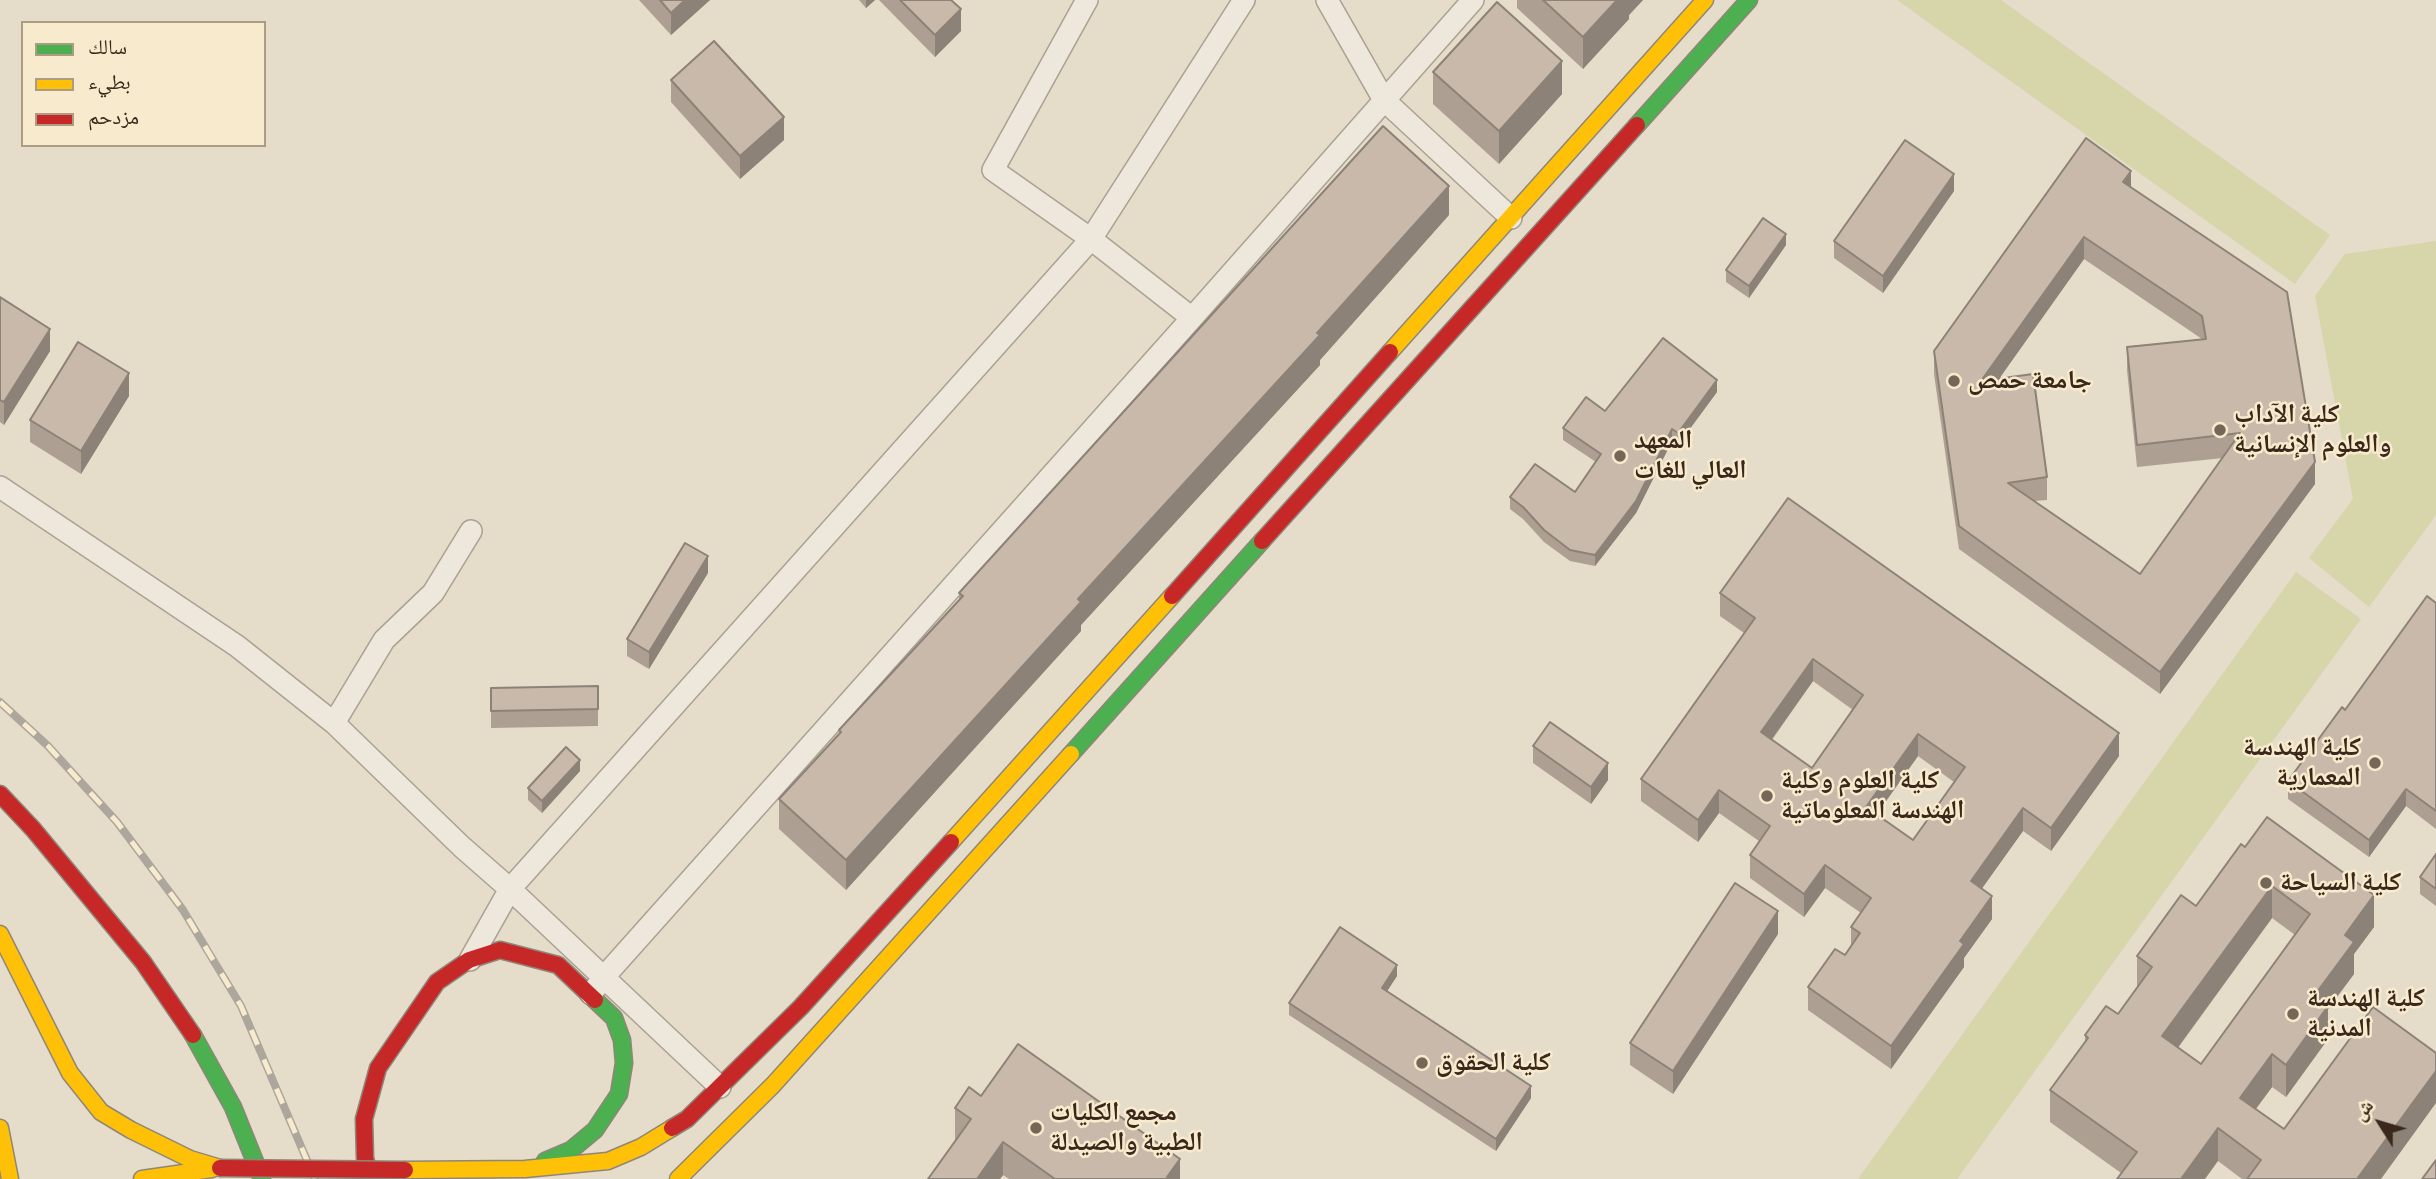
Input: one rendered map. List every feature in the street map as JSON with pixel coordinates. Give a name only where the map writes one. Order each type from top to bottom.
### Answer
[{"type":"main road","points":[[142,1179],[220,1168],[525,1169],[608,1161],[641,1147],[687,1119],[801,1007],[1083,697],[1705,0]]},
{"type":"main road","points":[[678,1179],[773,1085],[1748,0]]},
{"type":"main road","points":[[0,794],[33,829],[143,962],[188,1027],[233,1107],[262,1179]]},
{"type":"main road","points":[[0,934],[70,1073],[101,1112],[190,1159],[220,1168]]},
{"type":"main road","points":[[370,1179],[365,1158],[364,1119],[378,1068],[437,982],[469,960],[500,950],[558,965],[597,986],[622,1040],[624,1063],[619,1094],[595,1130],[571,1150],[525,1169]]},
{"type":"main road","points":[[0,1128],[10,1179]]},
{"type":"main road","points":[[698,1179],[705,1152]]},
{"type":"street","points":[[1087,0],[993,170],[1091,239],[1192,318]]},
{"type":"street","points":[[469,960],[510,889],[1091,239],[1244,0]]},
{"type":"street","points":[[1327,0],[1384,100],[1511,218]]},
{"type":"street","points":[[597,986],[1473,0]]},
{"type":"street","points":[[0,487],[237,646],[334,723],[462,847],[510,889],[597,986],[720,1087]]},
{"type":"street","points":[[334,723],[384,640],[433,593],[471,531]]},
{"type":"shaded area","points":[[1897,0],[2001,0],[2330,235],[2295,284]]},
{"type":"shaded area","points":[[2436,241],[2436,515],[2369,607],[2309,558],[2353,499],[2315,296],[2345,254]]},
{"type":"shaded area","points":[[2296,572],[2361,619],[1957,1179],[1858,1179]]},
{"type":"building","points":[[660,0],[685,0],[671,13]]},
{"type":"building","points":[[900,0],[951,0],[961,9],[935,35]]},
{"type":"building","points":[[1543,0],[1617,0],[1583,37]]},
{"type":"building","points":[[1497,2],[1562,61],[1499,131],[1433,72]]},
{"type":"building","points":[[714,41],[784,117],[740,156],[671,80]]},
{"type":"building","points":[[1383,126],[1449,186],[1317,333],[1320,335],[1078,599],[1081,602],[846,860],[779,799],[963,596],[959,593]]},
{"type":"building","name":"كلية الآداب والعلوم الإنسانية","points":[[2086,138],[2131,171],[2123,182],[2287,292],[2315,462],[2160,672],[1959,526],[1934,351]],"holes":[[[2084,237],[2202,316],[2206,339],[2127,347],[2137,445],[2240,433],[2140,574],[2008,483],[2047,477],[2033,374],[1981,381]]]},
{"type":"building","points":[[1905,140],[1954,174],[1883,276],[1834,241]]},
{"type":"building","points":[[1763,218],[1786,234],[1749,286],[1726,270]]},
{"type":"building","points":[[0,297],[50,329],[4,402],[0,400]]},
{"type":"building","name":"المعهد العالي للغات","points":[[1663,338],[1717,380],[1678,433],[1672,429],[1636,501],[1595,555],[1570,550],[1544,530],[1510,497],[1535,464],[1575,492],[1601,454],[1563,428],[1586,397],[1605,411]]},
{"type":"building","points":[[78,342],[129,373],[81,451],[30,420]]},
{"type":"building","name":"كلية العلوم وكلية الهندسة المعلوماتية","points":[[1788,498],[2119,733],[2051,828],[2023,808],[1971,881],[1992,896],[1960,941],[1964,944],[1891,1046],[1808,987],[1835,949],[1845,955],[1860,933],[1851,927],[1871,898],[1825,865],[1804,894],[1750,855],[1770,826],[1719,790],[1698,820],[1641,779],[1755,618],[1720,593]],"holes":[[[1813,659],[1863,695],[1812,768],[1761,732]],[[1918,734],[1965,767],[1913,840],[1866,807]]]},
{"type":"building","points":[[685,543],[708,556],[649,652],[627,639]]},
{"type":"building","name":"كلية الهندسة المعمارية","points":[[2427,596],[2436,603],[2436,811],[2406,789],[2369,840],[2288,781],[2342,707],[2345,710]]},
{"type":"building","points":[[598,686],[598,709],[491,711],[491,688]]},
{"type":"building","points":[[1550,722],[1608,763],[1591,787],[1533,746]]},
{"type":"building","points":[[566,747],[580,760],[542,801],[528,788]]},
{"type":"building","name":"كلية الهندسة المدنية","points":[[2267,817],[2374,895],[2345,935],[2354,942],[2314,996],[2328,1006],[2286,1065],[2272,1054],[2240,1098],[2284,1129],[2373,1007],[2436,1053],[2436,1071],[2357,1179],[2247,1179],[2261,1160],[2218,1128],[2181,1179],[2117,1179],[2137,1152],[2050,1090],[2088,1038],[2085,1035],[2106,1006],[2118,1014],[2152,967],[2137,956],[2181,895],[2196,906],[2241,844],[2245,847]],"holes":[[[2272,886],[2310,914],[2201,1064],[2162,1036]]]},
{"type":"building","points":[[2436,854],[2436,889],[2420,877]]},
{"type":"building","points":[[1735,883],[1778,911],[1673,1071],[1630,1043]]},
{"type":"building","points":[[1340,927],[1397,965],[1382,988],[1531,1086],[1496,1139],[1289,1003]]},
{"type":"building","points":[[1018,1044],[1180,1159],[1167,1177],[1169,1179],[1055,1179],[1003,1142],[977,1179],[928,1179],[971,1119],[955,1108],[969,1087],[981,1096]]},
{"type":"building","points":[[2436,1160],[2436,1179],[2422,1179]]},
{"type":"railway","points":[[0,702],[48,746],[117,822],[183,910],[241,1006],[315,1179]]},
{"type":"traffic: fast","points":[[1637,125],[1749,0]]},
{"type":"traffic: fast","points":[[1071,754],[1262,541]]},
{"type":"traffic: fast","points":[[545,1161],[571,1150],[595,1130],[619,1094],[624,1063],[622,1040],[614,1018],[595,1000]]},
{"type":"traffic: fast","points":[[193,1035],[233,1107],[262,1179]]},
{"type":"traffic: slow","points":[[1390,352],[1705,0]]},
{"type":"traffic: slow","points":[[951,842],[1172,596]]},
{"type":"traffic: slow","points":[[678,1179],[773,1085],[1071,754]]},
{"type":"traffic: slow","points":[[0,934],[70,1073],[101,1112],[190,1159],[220,1168]]},
{"type":"traffic: slow","points":[[0,1128],[10,1179]]},
{"type":"traffic: slow","points":[[405,1170],[525,1169],[608,1161],[641,1147],[672,1128]]},
{"type":"traffic: slow","points":[[142,1179],[212,1169]]},
{"type":"traffic: jam","points":[[1262,541],[1637,125]]},
{"type":"traffic: jam","points":[[1172,596],[1390,352]]},
{"type":"traffic: jam","points":[[0,794],[33,829],[143,962],[193,1035]]},
{"type":"traffic: jam","points":[[672,1128],[687,1119],[801,1007],[951,842]]},
{"type":"traffic: jam","points":[[370,1179],[365,1158],[364,1119],[378,1068],[437,982],[469,960],[500,950],[558,965],[595,1000]]},
{"type":"traffic: jam","points":[[220,1168],[405,1170]]},
{"type":"place","name":"جامعة حمص","points":[[1954,381]]},
{"type":"place","name":"كلية الآداب والعلوم الإنسانية","points":[[2220,430]]},
{"type":"place","name":"المعهد العالي للغات","points":[[1620,456]]},
{"type":"place","name":"كلية الهندسة المعمارية","points":[[2375,763]]},
{"type":"place","name":"كلية العلوم وكلية الهندسة المعلوماتية","points":[[1767,796]]},
{"type":"place","name":"كلية السياحة","points":[[2266,883]]},
{"type":"place","name":"كلية الهندسة المدنية","points":[[2293,1014]]},
{"type":"place","name":"كلية الحقوق","points":[[1422,1063]]},
{"type":"place","name":"مجمع الكليات الطبية والصيدلة","points":[[1036,1128]]}]
